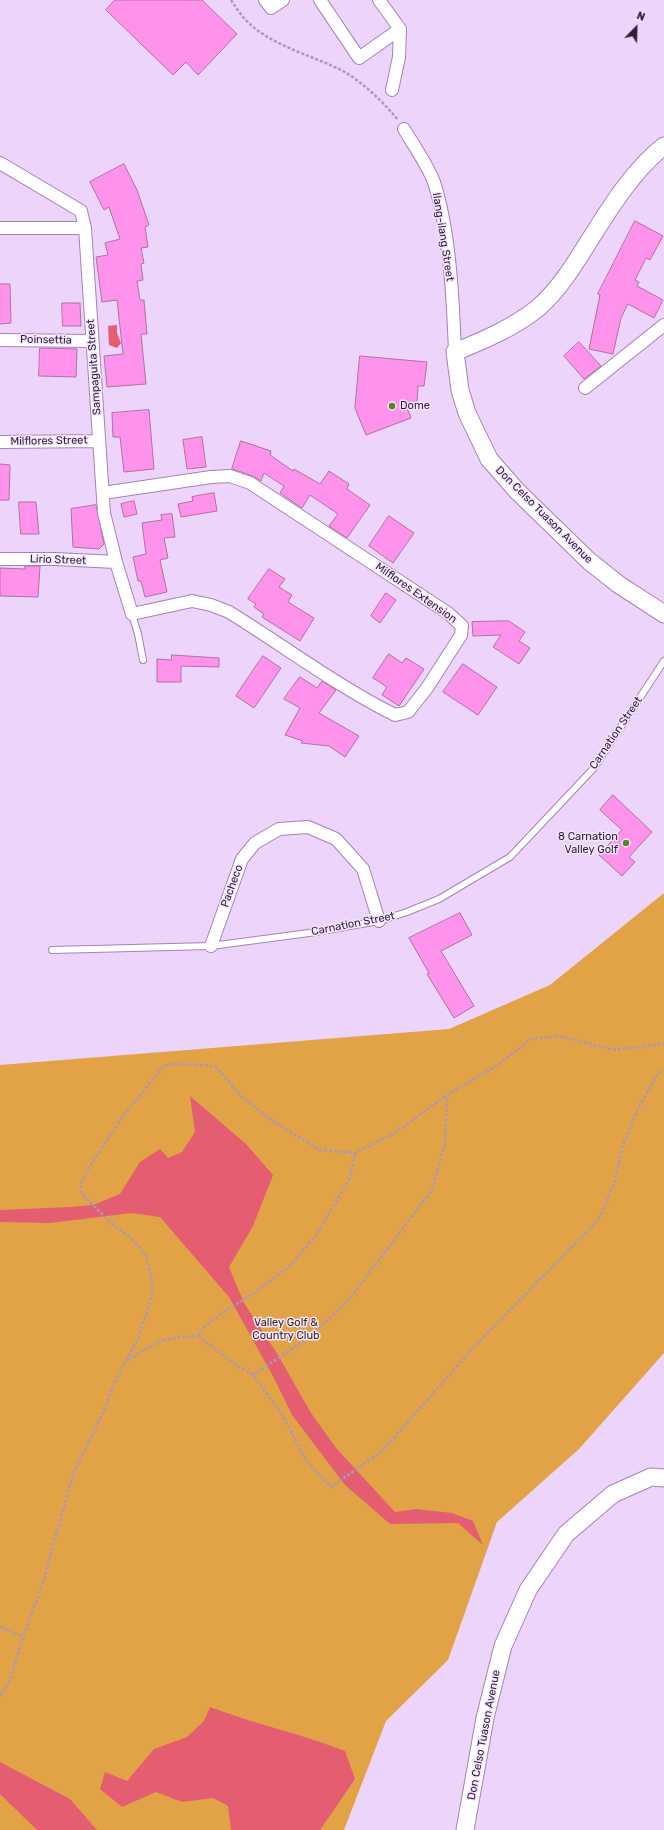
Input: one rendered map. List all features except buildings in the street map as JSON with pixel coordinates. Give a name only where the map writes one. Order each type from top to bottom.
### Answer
[{"type":"street","points":[[265,0],[271,8],[283,0]]},
{"type":"street","points":[[320,0],[359,58],[400,29]]},
{"type":"street","points":[[379,0],[400,29],[399,57],[392,90]]},
{"type":"street","name":"Ilang-ilang Street","points":[[404,129],[433,182],[441,212],[451,286],[455,352]]},
{"type":"street","points":[[455,352],[485,340],[504,330],[538,307],[560,284],[618,197],[637,172],[664,146]]},
{"type":"street","name":"Sampaguita Street","points":[[0,163],[81,211],[85,228],[104,513],[116,562],[132,614]]},
{"type":"street","points":[[0,228],[85,228]]},
{"type":"street","points":[[585,388],[664,325]]},
{"type":"street","name":"Poinsettia","points":[[0,340],[92,341]]},
{"type":"street","name":"Don Celso Tuason Avenue","points":[[455,352],[460,390],[467,413],[489,460],[517,491],[589,561],[618,584],[664,614]]},
{"type":"street","name":"Milflores Street","points":[[0,442],[98,441]]},
{"type":"street","name":"Milflores Extension","points":[[103,493],[211,477],[230,476],[250,483],[448,613],[462,626],[461,635],[427,688],[408,712],[395,715],[377,706],[281,644],[223,610],[192,601],[132,614]]},
{"type":"street","name":"Lirio Street","points":[[0,559],[55,559],[116,562]]},
{"type":"street","name":"Pacheco","points":[[211,946],[242,858],[255,843],[279,829],[308,827],[336,839],[363,868],[379,921]]},
{"type":"street","name":"Don Celso Tuason Avenue","points":[[465,1830],[485,1718],[503,1646],[528,1590],[566,1534],[613,1494],[652,1477],[664,1478]]},
{"type":"lane","points":[[132,614],[143,660]]},
{"type":"lane","name":"Carnation Street","points":[[52,950],[211,946],[309,933],[379,921],[439,899],[510,857],[593,769],[664,661]]},
{"type":"path","points":[[231,0],[244,18],[260,31],[281,43],[343,71],[355,79],[388,107],[404,129]]},
{"type":"path","points":[[0,1696],[10,1680],[23,1637],[41,1589],[74,1471],[127,1360],[144,1322],[151,1299],[152,1280],[146,1256],[132,1239],[109,1221],[90,1202],[81,1190],[89,1167],[124,1115],[163,1067],[171,1064],[215,1066],[243,1098],[274,1122],[320,1150],[355,1153],[393,1134],[447,1096],[498,1065],[531,1039],[559,1036],[614,1050],[664,1044]]},
{"type":"path","points":[[127,1360],[153,1343],[173,1336],[198,1336],[236,1365],[253,1375],[282,1414],[305,1459],[330,1487],[381,1452],[476,1345],[599,1219],[614,1184],[623,1145],[635,1117],[658,1074],[664,1070]]},
{"type":"path","points":[[253,1375],[305,1340],[347,1302],[432,1190],[445,1142],[447,1096]]},
{"type":"path","points":[[198,1336],[205,1326],[225,1311],[253,1294],[290,1266],[314,1237],[350,1178],[355,1153]]},
{"type":"path","points":[[0,1627],[23,1637]]},
{"type":"green space","name":"Valley Golf & Country Club","points":[[664,893],[664,1353],[579,1449],[497,1522],[448,1660],[386,1721],[344,1830],[0,1830],[0,1065],[449,1029],[550,985]]},
{"type":"shaded area","points":[[117,325],[117,333],[121,343],[117,348],[109,345],[108,326]]},
{"type":"shaded area","points":[[190,1096],[246,1144],[273,1175],[253,1226],[229,1267],[244,1303],[278,1355],[311,1413],[336,1448],[395,1512],[416,1509],[452,1513],[473,1521],[483,1545],[458,1523],[390,1524],[345,1485],[292,1415],[274,1378],[229,1297],[160,1217],[131,1213],[50,1223],[0,1222],[0,1210],[93,1205],[120,1194],[140,1162],[160,1149],[168,1158],[182,1152],[195,1132]]},
{"type":"shaded area","points":[[210,1707],[345,1751],[355,1779],[320,1830],[231,1830],[228,1806],[213,1798],[182,1802],[156,1792],[122,1807],[100,1789],[105,1772],[127,1781],[154,1749],[187,1737],[204,1721]]},
{"type":"shaded area","points":[[0,1762],[70,1799],[97,1830],[37,1830],[0,1794]]},
{"type":"place","name":"Dome","points":[[392,406]]},
{"type":"place","name":"8 Carnation Valley Golf","points":[[626,843]]}]
